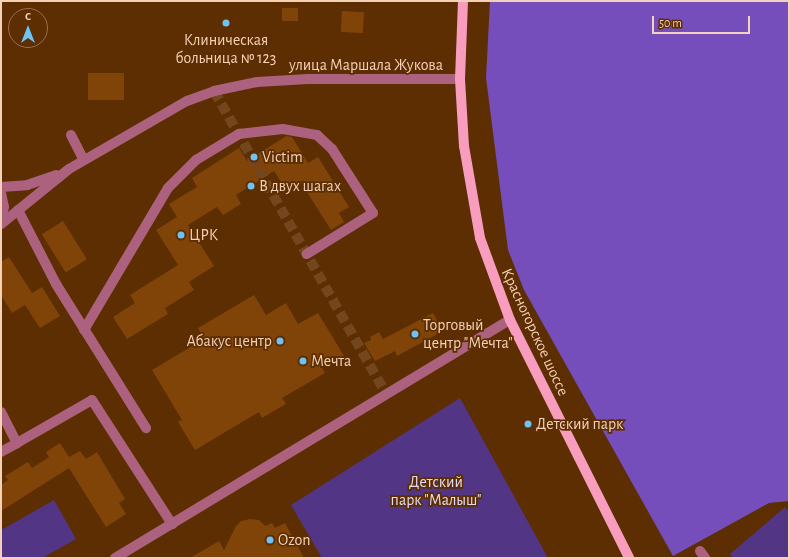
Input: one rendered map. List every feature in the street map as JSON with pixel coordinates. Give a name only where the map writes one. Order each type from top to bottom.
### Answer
[{"type":"main road","name":"Красногорское шоссе","points":[[463,1],[460,79],[464,146],[472,204],[493,278],[510,320],[628,558]]},
{"type":"street","name":"улица Маршала Жукова","points":[[1,224],[69,169],[187,101],[214,91],[257,82],[308,79],[460,79]]},
{"type":"street","points":[[84,330],[168,188],[196,160],[239,134],[283,129],[317,135],[332,149],[373,213],[307,254]]},
{"type":"street","points":[[71,135],[84,160]]},
{"type":"street","points":[[1,187],[27,185],[69,169]]},
{"type":"street","points":[[1,193],[4,207],[1,220]]},
{"type":"street","points":[[18,210],[84,330],[146,428]]},
{"type":"street","points":[[115,558],[510,320]]},
{"type":"street","points":[[1,452],[92,400],[172,524]]},
{"type":"street","points":[[1,412],[17,443]]},
{"type":"green space","name":"Детский парк \"Малыш\"","points":[[460,398],[548,558],[322,558],[291,505]]},
{"type":"green space","points":[[54,500],[76,539],[42,558],[1,558],[1,530]]},
{"type":"green space","points":[[785,507],[789,512],[789,558],[733,558],[730,554]]},
{"type":"shaded area","points":[[490,1],[789,1],[789,501],[769,503],[673,556],[524,290],[508,250],[486,78]]},
{"type":"building","points":[[282,8],[298,8],[298,21],[282,21]]},
{"type":"building","points":[[342,11],[364,12],[363,33],[341,32]]},
{"type":"building","points":[[88,73],[124,73],[124,100],[88,100]]},
{"type":"building","points":[[286,136],[292,137],[308,163],[318,157],[349,207],[339,213],[344,222],[331,230],[300,181],[286,190],[274,171],[236,195],[241,204],[223,215],[217,207],[188,225],[214,266],[189,282],[194,290],[165,308],[168,314],[127,339],[113,317],[135,303],[130,295],[178,265],[156,230],[177,217],[169,204],[197,187],[192,178],[239,148],[247,161]]},
{"type":"building","points":[[63,221],[87,259],[66,272],[42,234]]},
{"type":"building","points":[[9,257],[32,293],[42,287],[60,316],[40,328],[25,305],[12,313],[1,295],[1,262]]},
{"type":"building","points":[[254,295],[266,315],[286,303],[298,324],[318,313],[344,356],[322,368],[325,373],[282,398],[286,404],[262,418],[259,412],[195,450],[178,422],[182,420],[152,370],[204,339],[198,328]]},
{"type":"building","name":"Торговый центр \"Мечта\"","points":[[433,313],[443,331],[397,356],[395,351],[375,361],[364,343],[371,340],[370,337],[379,332],[383,339]]},
{"type":"building","points":[[60,443],[69,457],[80,451],[86,459],[97,452],[125,499],[119,503],[126,514],[106,527],[69,468],[1,511],[1,485],[8,480],[5,476],[28,462],[32,468],[49,457],[46,452]]},
{"type":"building","points":[[250,519],[259,520],[265,526],[272,523],[275,528],[285,523],[304,558],[190,558],[219,541],[224,550],[236,526],[241,521]]},
{"type":"tunnel","points":[[214,91],[386,394]]},
{"type":"place","name":"Клиническая больница № 123","points":[[226,23]]},
{"type":"place","name":"Victim","points":[[254,157]]},
{"type":"place","name":"В двух шагах","points":[[251,186]]},
{"type":"place","name":"ЦРК","points":[[181,235]]},
{"type":"place","name":"Торговый центр \"Мечта\"","points":[[415,334]]},
{"type":"place","name":"Абакус центр","points":[[280,341]]},
{"type":"place","name":"Мечта","points":[[303,361]]},
{"type":"place","name":"Детский парк","points":[[528,424]]},
{"type":"place","name":"Ozon","points":[[270,540]]}]
